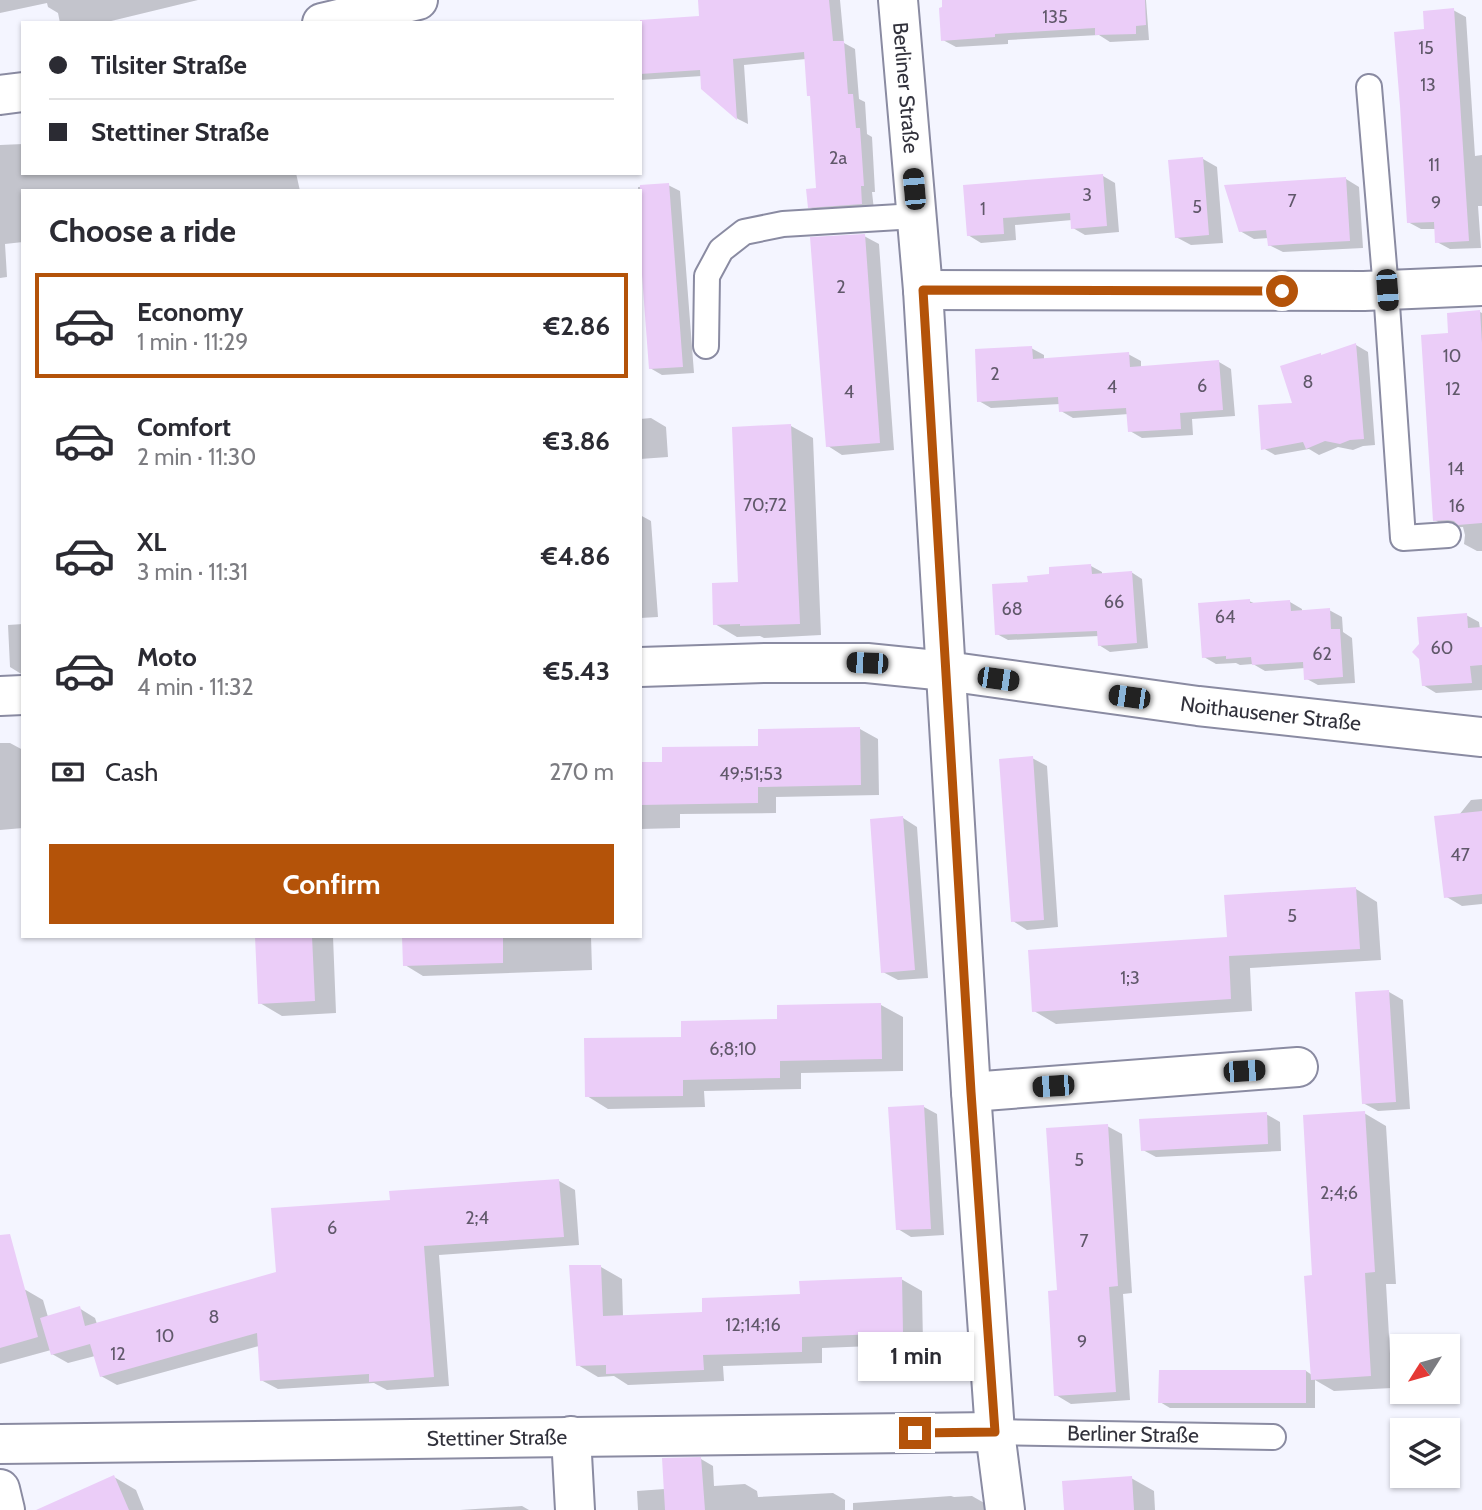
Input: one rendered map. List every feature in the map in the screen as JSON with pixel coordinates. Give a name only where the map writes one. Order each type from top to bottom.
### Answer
[{"type":"street","points":[[330,21],[418,0]]},
{"type":"street","name":"Berliner Straße","points":[[898,0],[923,290],[971,1092],[995,1432],[1005,1510]]},
{"type":"street","points":[[0,95],[21,92]]},
{"type":"street","points":[[923,290],[1376,290],[1482,286]]},
{"type":"street","name":"Noithausener Straße","points":[[642,667],[831,662],[878,664],[1143,699],[1482,737]]},
{"type":"street","points":[[0,696],[21,695]]},
{"type":"street","points":[[971,1092],[1298,1067]]},
{"type":"street","name":"Stettiner Straße","points":[[0,1444],[995,1432]]},
{"type":"street","points":[[571,1436],[575,1510]]},
{"type":"street","points":[[0,1489],[5,1510]]},
{"type":"lane","points":[[1369,87],[1376,290],[1404,538],[1448,534]]},
{"type":"lane","points":[[706,346],[707,276],[721,250],[744,232],[783,224],[916,216]]},
{"type":"lane","name":"Berliner Straße","points":[[995,1432],[1273,1437]]},
{"type":"building","points":[[698,0],[829,0],[833,41],[844,41],[848,94],[853,94],[856,128],[860,128],[864,186],[861,186],[862,204],[808,208],[806,189],[816,188],[810,96],[807,96],[804,52],[733,59],[737,120],[701,89],[700,70],[642,74],[640,20],[699,16]]},
{"type":"building","points":[[942,0],[1145,0],[1146,25],[1136,26],[1136,34],[1095,35],[1095,28],[995,34],[995,37],[941,41],[939,8],[942,7]]},
{"type":"building","points":[[1454,8],[1469,241],[1435,243],[1434,222],[1407,223],[1394,32],[1424,29],[1423,11]]},
{"type":"building","points":[[1203,157],[1209,235],[1175,238],[1168,160]]},
{"type":"building","points":[[1103,174],[1107,226],[1071,229],[1070,213],[1003,218],[1004,234],[967,236],[963,185]]},
{"type":"building","points":[[1346,177],[1350,241],[1268,246],[1266,230],[1239,232],[1224,185]]},
{"type":"building","points":[[669,183],[683,367],[649,369],[642,275],[640,185]]},
{"type":"building","points":[[865,234],[880,443],[826,447],[810,237]]},
{"type":"building","points":[[1480,310],[1482,523],[1458,525],[1448,520],[1433,521],[1421,335],[1448,333],[1447,313]]},
{"type":"building","points":[[1356,343],[1364,439],[1340,444],[1325,441],[1306,449],[1303,442],[1261,450],[1258,405],[1292,403],[1280,366]]},
{"type":"building","points":[[1032,346],[1033,359],[1129,352],[1130,367],[1219,360],[1223,410],[1180,413],[1181,429],[1128,432],[1126,408],[1059,412],[1058,397],[977,402],[975,349]]},
{"type":"building","points":[[791,424],[800,624],[713,625],[712,583],[738,582],[732,427]]},
{"type":"building","points":[[1091,564],[1092,574],[1132,571],[1137,643],[1098,646],[1097,631],[995,635],[992,584],[1028,582],[1027,576],[1049,574],[1049,567]]},
{"type":"building","points":[[1250,599],[1250,603],[1290,600],[1291,611],[1330,608],[1331,629],[1340,629],[1343,677],[1304,680],[1303,662],[1252,665],[1251,657],[1202,658],[1198,603]]},
{"type":"building","points":[[1467,613],[1468,628],[1482,627],[1482,665],[1470,666],[1472,683],[1422,686],[1419,659],[1412,652],[1419,644],[1417,617]]},
{"type":"building","points":[[860,727],[861,785],[758,787],[758,803],[642,805],[642,762],[662,762],[662,747],[758,746],[758,729]]},
{"type":"building","points":[[1033,756],[1044,920],[1011,922],[999,759]]},
{"type":"building","points":[[1482,811],[1482,894],[1444,898],[1434,816]]},
{"type":"building","points":[[903,816],[915,970],[881,973],[870,819]]},
{"type":"building","points":[[1356,887],[1360,949],[1229,956],[1231,999],[1032,1012],[1028,950],[1227,937],[1224,895]]},
{"type":"building","points":[[255,938],[312,938],[315,1001],[258,1004]]},
{"type":"building","points":[[402,938],[503,938],[503,963],[403,966]]},
{"type":"building","points":[[1389,990],[1396,1102],[1362,1104],[1355,992]]},
{"type":"building","points":[[881,1003],[882,1059],[780,1061],[780,1078],[683,1080],[683,1096],[585,1097],[584,1038],[681,1037],[681,1021],[777,1019],[777,1005]]},
{"type":"building","points":[[924,1105],[931,1229],[896,1230],[888,1107]]},
{"type":"building","points":[[1365,1111],[1375,1272],[1365,1273],[1371,1376],[1311,1380],[1304,1276],[1312,1275],[1303,1115]]},
{"type":"building","points":[[1267,1112],[1268,1144],[1141,1151],[1139,1119]]},
{"type":"building","points":[[1108,1124],[1118,1286],[1109,1287],[1116,1392],[1054,1396],[1048,1291],[1057,1290],[1046,1128]]},
{"type":"building","points":[[559,1179],[564,1237],[424,1246],[434,1377],[369,1382],[369,1374],[260,1381],[257,1333],[100,1377],[90,1344],[51,1355],[40,1318],[80,1306],[85,1326],[276,1272],[271,1208],[390,1200],[389,1191]]},
{"type":"building","points":[[10,1234],[38,1337],[0,1348],[0,1235]]},
{"type":"building","points":[[569,1265],[601,1265],[603,1316],[702,1312],[702,1298],[800,1294],[799,1281],[902,1277],[903,1333],[802,1337],[802,1352],[703,1355],[704,1370],[606,1374],[606,1365],[576,1366]]},
{"type":"building","points":[[1159,1370],[1306,1370],[1306,1403],[1158,1403]]},
{"type":"building","points":[[701,1457],[705,1510],[665,1510],[662,1458]]},
{"type":"building","points":[[114,1475],[129,1510],[36,1510]]},
{"type":"building","points":[[1132,1476],[1134,1510],[1064,1510],[1062,1481]]},
{"type":"route","points":[[915,1433],[995,1432],[971,1092],[923,290],[1282,291]]}]
